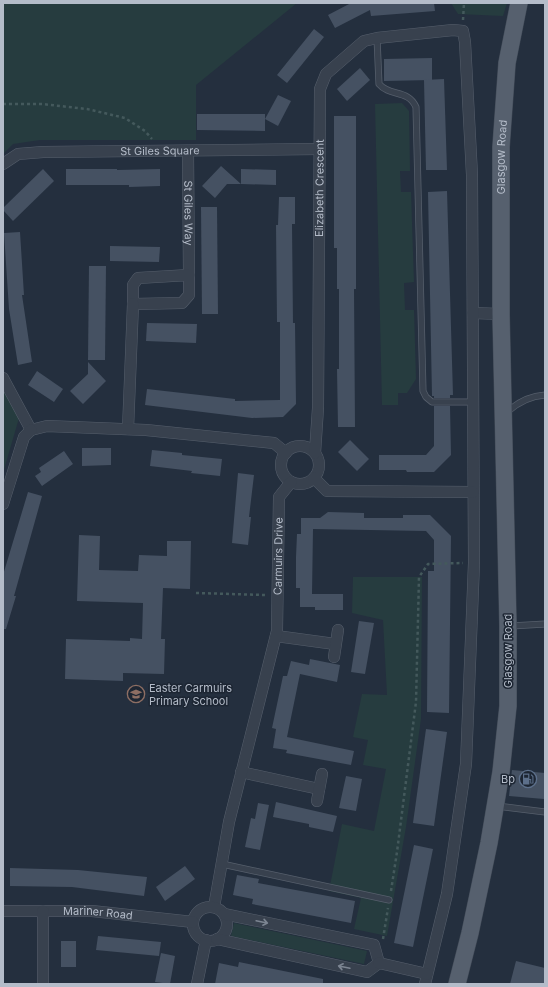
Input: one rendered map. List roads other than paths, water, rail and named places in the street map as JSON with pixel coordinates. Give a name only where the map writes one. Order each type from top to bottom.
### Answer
[{"type":"main road","name":"Glasgow Road","points":[[456,984],[470,932],[489,843],[501,772],[508,706],[508,626],[500,203],[501,140],[507,63],[519,3]]},
{"type":"street","name":"Elizabeth Crescent","points":[[315,453],[318,408],[320,89],[326,74],[364,41],[377,38],[453,30],[463,31],[465,42],[472,175],[473,313]]},
{"type":"street","name":"St Giles Square","points":[[3,164],[18,154],[43,152],[319,149]]},
{"type":"street","name":"St Giles Way","points":[[133,304],[182,303],[189,295],[188,151]]},
{"type":"street","points":[[128,429],[133,285],[138,278],[189,275]]},
{"type":"street","points":[[379,962],[426,979],[447,894],[466,764],[474,563],[473,313],[502,314]]},
{"type":"street","points":[[3,378],[31,430]]},
{"type":"street","points":[[3,504],[24,437],[31,430],[47,426],[128,429],[274,443],[286,453]]},
{"type":"street","points":[[297,446],[310,448],[319,459],[319,468],[314,478],[309,482],[302,484],[291,482],[282,472],[282,459],[286,453],[291,448],[297,446]]},
{"type":"street","points":[[314,478],[327,491],[474,492]]},
{"type":"street","name":"Carmuirs Drive","points":[[214,907],[229,822],[278,631],[279,497],[291,482]]},
{"type":"street","points":[[334,657],[338,630]]},
{"type":"street","points":[[276,636],[336,644]]},
{"type":"street","points":[[241,772],[319,789]]},
{"type":"street","points":[[316,801],[322,774]]},
{"type":"street","points":[[209,906],[214,907],[224,914],[374,946],[379,962],[367,972],[200,938],[193,929],[193,922],[196,913],[200,909],[209,906]]},
{"type":"street","name":"Mariner Road","points":[[3,910],[92,911],[193,922]]},
{"type":"street","points":[[43,911],[43,984]]},
{"type":"street","points":[[197,984],[212,940],[222,936],[225,931],[227,924],[224,914]]},
{"type":"lane","points":[[377,38],[379,84],[387,91],[407,96],[412,100],[416,107],[423,391],[426,397],[432,402],[473,402]]},
{"type":"lane","points":[[504,415],[513,406],[522,401],[535,396],[545,395]]},
{"type":"lane","points":[[508,626],[545,624]]},
{"type":"lane","points":[[495,806],[545,812]]},
{"type":"lane","points":[[222,864],[389,900]]},
{"type":"place","name":"Easter Carmuirs Primary School","points":[[136,694]]},
{"type":"place","name":"Bp","points":[[528,779]]}]
